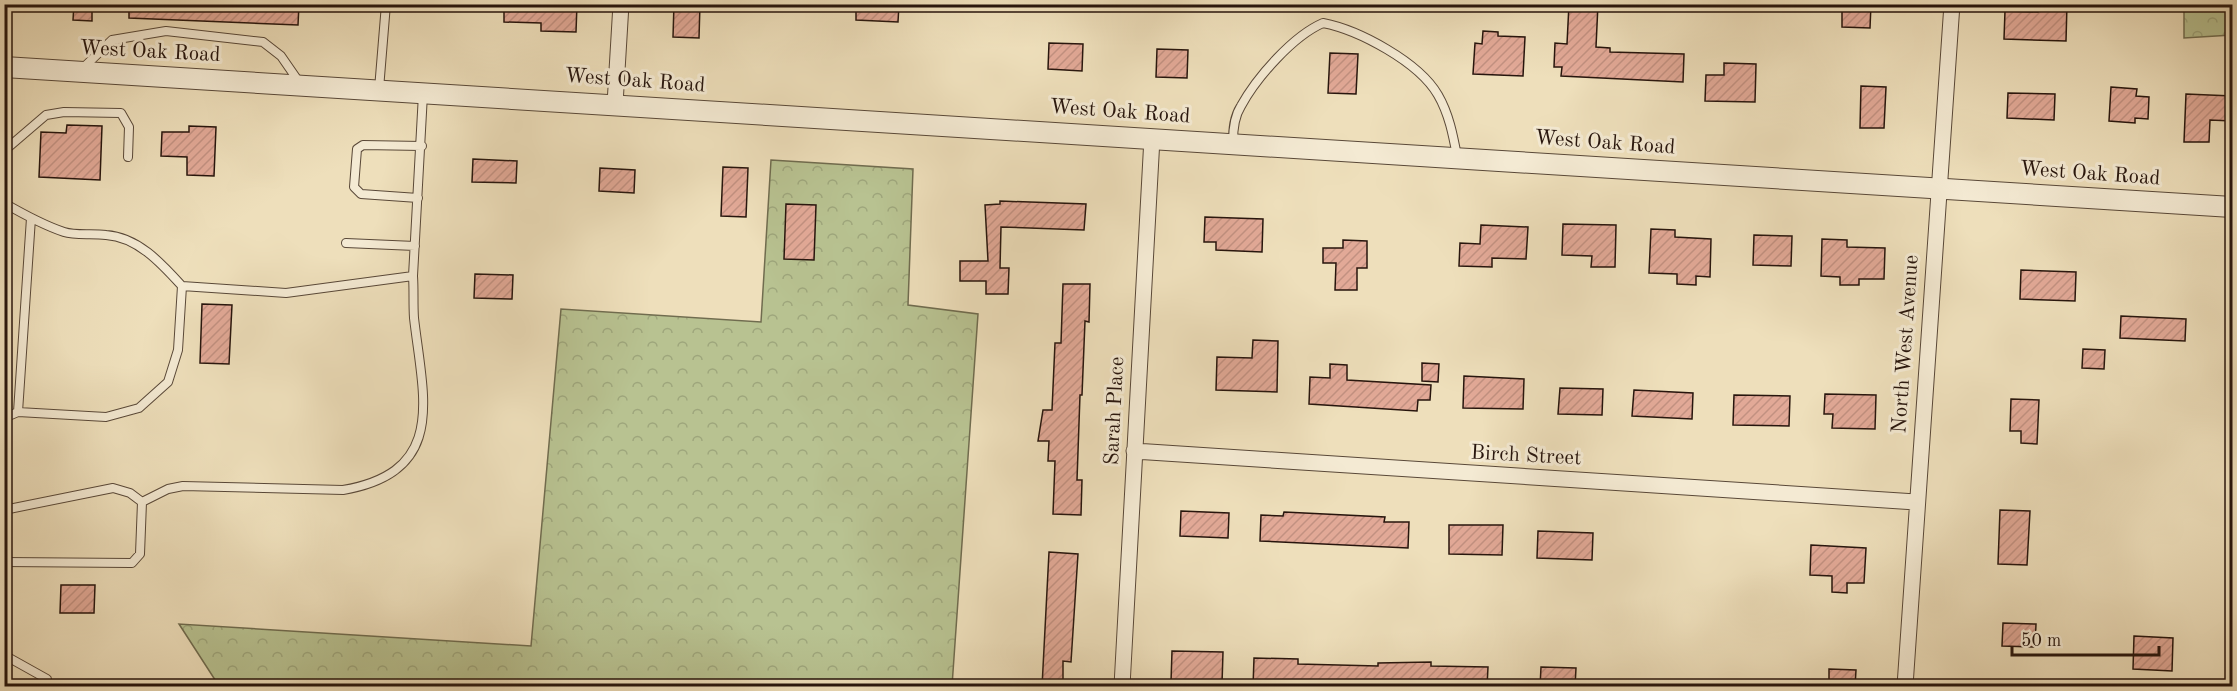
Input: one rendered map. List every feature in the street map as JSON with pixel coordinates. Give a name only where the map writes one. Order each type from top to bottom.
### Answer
[{"type":"street","points":[[615,104],[621,4]]},
{"type":"street","name":"North West Avenue","points":[[1905,687],[1952,4]]},
{"type":"street","name":"West Oak Road","points":[[4,67],[2232,207]]},
{"type":"street","name":"Sarah Place","points":[[1122,687],[1152,138]]},
{"type":"street","name":"Birch Street","points":[[1134,451],[1916,502]]},
{"type":"lane","points":[[379,90],[386,4]]},
{"type":"lane","points":[[1233,144],[1233,125],[1241,106],[1281,54],[1312,28],[1323,23],[1364,38],[1419,70],[1438,94],[1450,122],[1458,158]]},
{"type":"lane","points":[[78,72],[112,40],[166,31],[263,42],[281,56],[300,85]]},
{"type":"lane","points":[[142,502],[168,489],[183,486],[343,490],[368,485],[390,475],[406,461],[418,441],[425,390],[414,315],[423,92]]},
{"type":"lane","points":[[4,151],[46,115],[64,112],[121,113],[129,126],[128,157]]},
{"type":"lane","points":[[418,198],[362,194],[354,187],[357,149],[363,145],[422,146]]},
{"type":"lane","points":[[4,203],[66,233],[109,235],[140,246],[161,262],[182,286],[178,350],[168,382],[139,408],[106,417],[18,412],[4,418]]},
{"type":"lane","points":[[18,412],[31,218]]},
{"type":"lane","points":[[346,243],[415,246]]},
{"type":"lane","points":[[182,286],[286,293],[414,276]]},
{"type":"lane","points":[[4,510],[113,488],[130,493],[142,502]]},
{"type":"lane","points":[[4,562],[132,563],[140,554],[142,502]]},
{"type":"lane","points":[[4,680],[5,655],[47,679],[47,687]]},
{"type":"green space","points":[[2184,5],[2232,5],[2232,35],[2184,38]]},
{"type":"green space","points":[[771,160],[913,169],[908,305],[978,314],[952,686],[219,686],[179,624],[531,646],[561,309],[761,322]]},
{"type":"building","points":[[74,4],[92,4],[92,21],[73,20]]},
{"type":"building","points":[[129,4],[299,4],[298,25],[129,18]]},
{"type":"building","points":[[504,4],[577,4],[576,32],[541,31],[541,23],[504,22]]},
{"type":"building","points":[[674,4],[700,4],[699,38],[673,37]]},
{"type":"building","points":[[856,4],[899,4],[898,22],[856,20]]},
{"type":"building","points":[[1569,4],[1598,4],[1596,47],[1610,48],[1610,52],[1684,54],[1683,82],[1561,76],[1562,67],[1554,67],[1555,43],[1567,44]]},
{"type":"building","points":[[1842,4],[1871,4],[1870,28],[1842,27]]},
{"type":"building","points":[[2039,4],[2067,4],[2066,41],[2004,39],[2005,11],[2038,12]]},
{"type":"building","points":[[1483,31],[1498,32],[1498,36],[1525,37],[1523,76],[1473,74],[1475,43],[1482,44]]},
{"type":"building","points":[[1049,43],[1083,44],[1082,71],[1048,69]]},
{"type":"building","points":[[1157,49],[1188,50],[1187,78],[1156,77]]},
{"type":"building","points":[[1330,53],[1358,54],[1356,94],[1328,93]]},
{"type":"building","points":[[1724,63],[1756,64],[1755,102],[1705,101],[1706,75],[1724,75]]},
{"type":"building","points":[[1861,86],[1886,87],[1884,128],[1860,128]]},
{"type":"building","points":[[2111,87],[2137,89],[2136,96],[2149,97],[2148,119],[2135,118],[2135,123],[2109,121]]},
{"type":"building","points":[[2008,93],[2055,94],[2054,120],[2007,118]]},
{"type":"building","points":[[2186,94],[2232,96],[2232,121],[2210,120],[2209,142],[2184,142]]},
{"type":"building","points":[[67,125],[102,126],[100,180],[39,177],[41,132],[66,133]]},
{"type":"building","points":[[189,126],[216,127],[214,176],[187,175],[187,157],[161,156],[162,132],[189,132]]},
{"type":"building","points":[[473,159],[517,161],[516,183],[472,182]]},
{"type":"building","points":[[723,167],[748,168],[746,217],[721,216]]},
{"type":"building","points":[[600,168],[635,170],[634,193],[599,191]]},
{"type":"building","points":[[1000,201],[1086,204],[1084,230],[1001,227],[1000,268],[1009,268],[1008,294],[986,294],[986,281],[960,281],[960,261],[988,261],[985,205],[1000,204]]},
{"type":"building","points":[[786,204],[816,205],[814,260],[784,259]]},
{"type":"building","points":[[1205,217],[1263,219],[1262,252],[1216,250],[1216,242],[1204,242]]},
{"type":"building","points":[[1563,224],[1616,225],[1615,267],[1591,267],[1592,256],[1562,255]]},
{"type":"building","points":[[1481,225],[1528,227],[1526,259],[1492,258],[1492,267],[1459,266],[1460,243],[1480,244]]},
{"type":"building","points":[[1651,229],[1675,230],[1675,237],[1711,239],[1710,277],[1696,276],[1696,285],[1677,284],[1677,274],[1649,273]]},
{"type":"building","points":[[1754,235],[1792,236],[1791,266],[1753,265]]},
{"type":"building","points":[[1822,239],[1847,240],[1847,247],[1885,248],[1884,279],[1859,279],[1859,285],[1840,285],[1840,277],[1821,276]]},
{"type":"building","points":[[1343,240],[1367,241],[1367,268],[1357,268],[1357,290],[1335,290],[1336,263],[1323,263],[1323,248],[1343,248]]},
{"type":"building","points":[[2021,270],[2076,272],[2075,301],[2020,299]]},
{"type":"building","points":[[475,274],[513,275],[512,299],[474,298]]},
{"type":"building","points":[[1063,284],[1090,284],[1089,322],[1085,321],[1082,395],[1080,395],[1077,480],[1082,480],[1081,515],[1053,514],[1055,461],[1048,461],[1049,441],[1038,441],[1043,410],[1052,410],[1055,343],[1061,343]]},
{"type":"building","points":[[202,304],[232,305],[229,364],[200,363]]},
{"type":"building","points":[[2121,316],[2186,319],[2185,341],[2120,338]]},
{"type":"building","points":[[1253,340],[1278,341],[1277,392],[1216,390],[1217,357],[1252,358]]},
{"type":"building","points":[[2083,349],[2105,350],[2104,369],[2082,368]]},
{"type":"building","points":[[1422,363],[1439,364],[1438,382],[1422,381]]},
{"type":"building","points":[[1330,364],[1347,365],[1347,380],[1431,385],[1430,400],[1418,400],[1417,411],[1309,404],[1310,377],[1330,378]]},
{"type":"building","points":[[1464,376],[1524,379],[1523,409],[1463,408]]},
{"type":"building","points":[[1560,388],[1603,389],[1602,415],[1558,414]]},
{"type":"building","points":[[1634,390],[1693,393],[1692,419],[1632,416]]},
{"type":"building","points":[[1825,394],[1876,395],[1875,429],[1832,428],[1833,414],[1824,414]]},
{"type":"building","points":[[1734,395],[1790,396],[1789,426],[1733,425]]},
{"type":"building","points":[[2011,399],[2039,400],[2037,444],[2021,443],[2021,431],[2010,431]]},
{"type":"building","points":[[2000,510],[2030,511],[2027,565],[1998,564]]},
{"type":"building","points":[[1181,511],[1229,513],[1228,538],[1180,536]]},
{"type":"building","points":[[1284,512],[1385,517],[1384,522],[1409,522],[1408,548],[1260,541],[1261,515],[1283,516]]},
{"type":"building","points":[[1449,525],[1503,525],[1502,555],[1449,554]]},
{"type":"building","points":[[1538,531],[1593,533],[1592,560],[1537,558]]},
{"type":"building","points":[[1811,545],[1866,548],[1864,583],[1847,583],[1847,593],[1832,592],[1832,576],[1810,575]]},
{"type":"building","points":[[1049,552],[1078,554],[1071,662],[1063,661],[1063,687],[1042,687]]},
{"type":"building","points":[[61,585],[95,585],[94,613],[60,613]]},
{"type":"building","points":[[2003,623],[2036,624],[2035,647],[2002,646]]},
{"type":"building","points":[[2134,636],[2173,638],[2172,671],[2133,669]]},
{"type":"building","points":[[1172,651],[1223,652],[1222,684],[1171,682]]},
{"type":"building","points":[[1254,658],[1298,659],[1298,664],[1378,666],[1378,663],[1431,662],[1431,666],[1488,667],[1487,687],[1253,687]]},
{"type":"building","points":[[1541,667],[1576,668],[1575,687],[1540,687]]},
{"type":"building","points":[[1829,669],[1856,670],[1855,687],[1829,687]]}]
